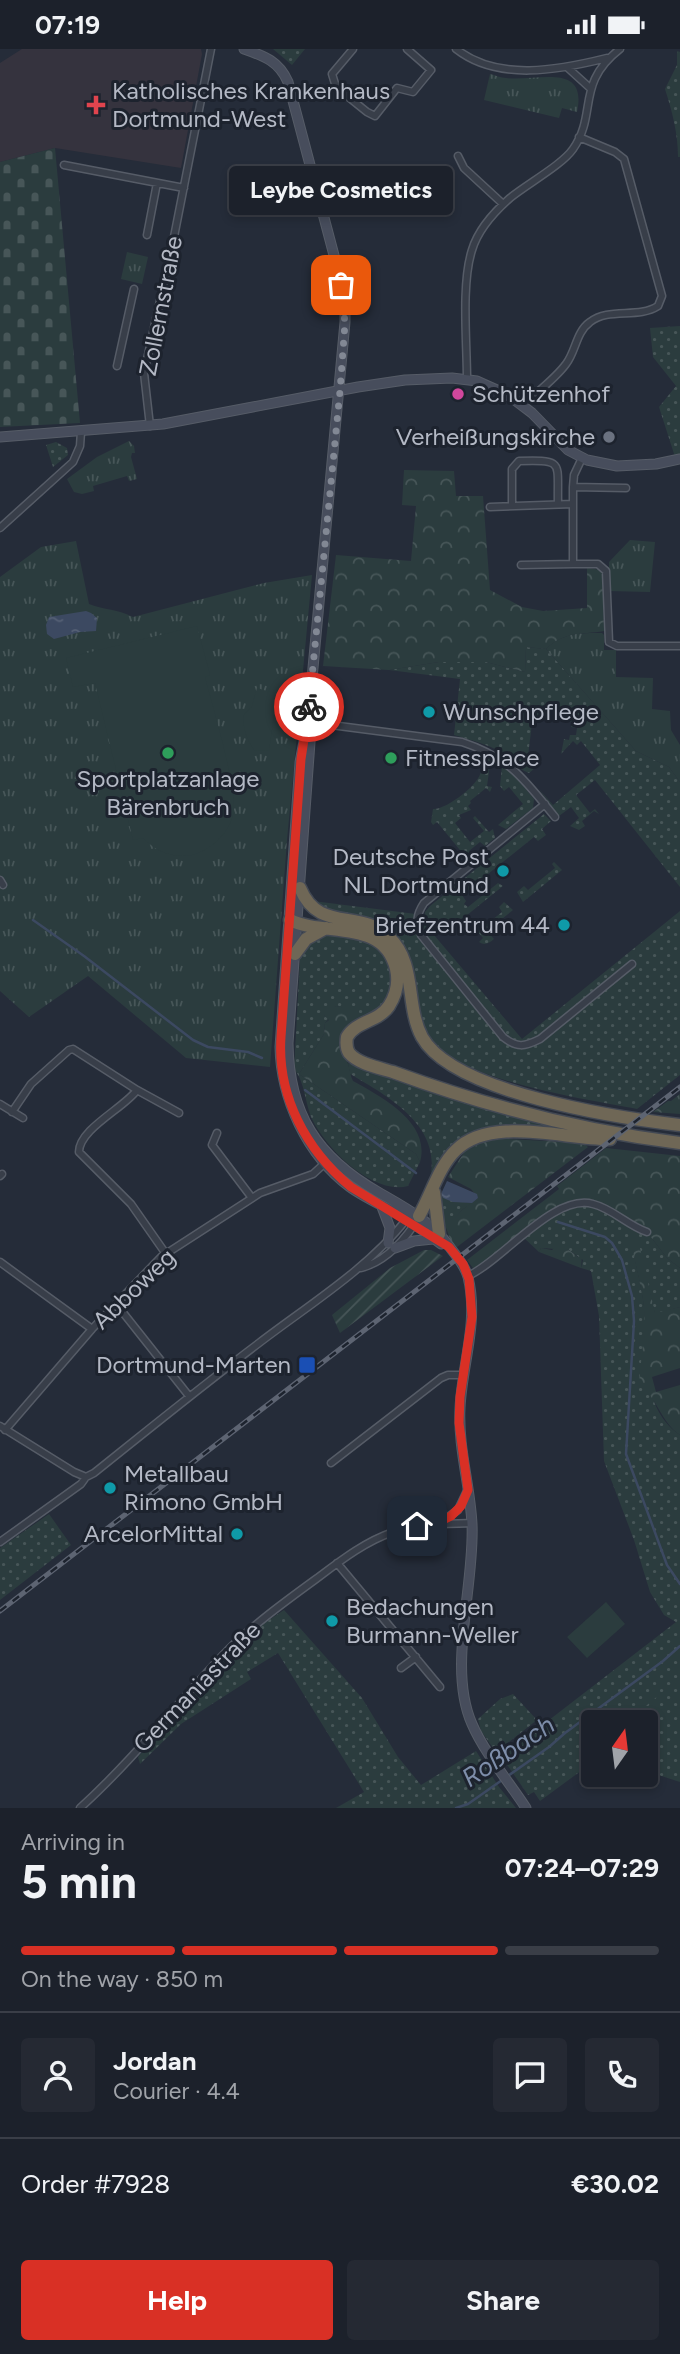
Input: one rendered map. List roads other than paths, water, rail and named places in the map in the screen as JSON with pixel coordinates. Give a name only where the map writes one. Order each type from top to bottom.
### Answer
[{"type":"highway","points":[[300,888],[313,910],[376,928],[394,942],[406,964],[417,1027],[425,1041],[442,1059],[463,1073],[488,1084],[567,1105],[680,1125]]},
{"type":"highway","points":[[295,920],[336,918]]},
{"type":"highway","points":[[295,920],[353,931],[374,938],[388,951],[396,966],[396,990],[388,1007],[382,1015],[354,1028],[347,1037],[347,1048],[355,1058],[483,1102],[564,1123],[680,1143]]},
{"type":"highway","points":[[295,954],[306,939],[326,928]]},
{"type":"highway","points":[[413,1220],[457,1149],[484,1134],[515,1132],[594,1139],[639,1138]]},
{"type":"highway","points":[[434,1188],[437,1237]]},
{"type":"main road","points":[[244,49],[273,61],[281,68],[289,84],[345,305],[340,391],[308,722],[310,742],[300,888],[281,1037],[282,1070],[293,1111],[325,1163],[351,1187],[413,1220]]},
{"type":"main road","points":[[0,437],[150,426],[405,380],[452,377],[501,390],[523,405],[558,441],[582,458],[617,467],[680,459]]},
{"type":"main road","points":[[308,722],[301,759],[295,954],[288,1058],[292,1087],[303,1119],[321,1147],[339,1166],[449,1247],[463,1264],[468,1276],[472,1317],[459,1423],[472,1523],[472,1560],[462,1660],[466,1706],[472,1725],[526,1808]]},
{"type":"main road","points":[[381,1205],[390,1227],[392,1245],[437,1237]]},
{"type":"street","name":"Zollernstraße","points":[[150,426],[144,373],[211,49]]},
{"type":"street","points":[[353,49],[332,74],[334,83],[356,104],[375,116],[397,88],[413,92],[430,71],[407,49]]},
{"type":"street","points":[[456,49],[471,60],[494,68],[568,68],[607,58],[620,49]]},
{"type":"street","points":[[467,379],[467,282],[471,253],[478,236],[503,204],[566,156],[579,137],[590,88],[607,58]]},
{"type":"street","points":[[568,68],[590,88]]},
{"type":"street","points":[[523,405],[568,361],[582,330],[591,321],[603,316],[647,311],[658,306],[662,296],[624,159],[615,152],[579,137]]},
{"type":"street","points":[[458,156],[464,168],[503,204]]},
{"type":"street","points":[[64,165],[184,188]]},
{"type":"street","name":"Zollernstraße","points":[[147,235],[157,183]]},
{"type":"street","name":"Zollernstraße","points":[[117,366],[134,289]]},
{"type":"street","points":[[0,528],[73,462],[80,446],[81,432]]},
{"type":"street","points":[[573,564],[574,473],[582,458]]},
{"type":"street","points":[[512,505],[512,469],[519,461],[554,463],[557,468],[558,504]]},
{"type":"street","points":[[573,487],[626,488]]},
{"type":"street","points":[[490,507],[573,504]]},
{"type":"street","points":[[522,565],[598,564],[605,568],[607,638],[612,645],[680,646]]},
{"type":"street","points":[[308,722],[462,742],[481,748],[504,760],[524,779],[555,817]]},
{"type":"street","points":[[545,804],[424,903],[417,914],[416,925],[421,935],[503,1037],[515,1046],[527,1045],[540,1039],[632,964]]},
{"type":"street","points":[[12,1112],[34,1080],[69,1049],[73,1049],[179,1113]]},
{"type":"street","points":[[137,1090],[80,1143],[79,1152],[131,1204],[166,1254]]},
{"type":"street","points":[[0,1104],[23,1118]]},
{"type":"street","points":[[217,1133],[212,1145],[252,1198]]},
{"type":"street","name":"Abboweg","points":[[2,1428],[92,1329],[166,1254],[252,1198],[318,1171],[325,1163]]},
{"type":"street","points":[[468,1276],[570,1204],[590,1202],[602,1206],[646,1232]]},
{"type":"street","points":[[0,1542],[81,1484],[86,1477],[189,1396],[392,1245],[413,1220]]},
{"type":"street","points":[[0,1262],[92,1329]]},
{"type":"street","points":[[117,1305],[189,1396]]},
{"type":"street","points":[[331,1463],[441,1378],[464,1375]]},
{"type":"street","points":[[2,1428],[86,1477]]},
{"type":"street","name":"Germaniastraße","points":[[435,1524],[446,1520],[458,1510],[468,1490]]},
{"type":"street","name":"Germaniastraße","points":[[80,1808],[123,1766],[246,1633],[337,1563],[366,1544],[393,1532],[417,1526],[472,1523]]},
{"type":"street","points":[[337,1563],[440,1687]]},
{"type":"street","points":[[401,1668],[416,1657]]},
{"type":"water","points":[[86,611],[97,618],[96,631],[54,639],[47,634],[49,617]]},
{"type":"water","points":[[447,1181],[477,1194],[478,1198],[472,1203],[453,1202],[443,1198],[441,1194]]},
{"type":"waterway","points":[[33,920],[193,1040],[208,1047],[248,1052],[262,1058]]},
{"type":"waterway","points":[[305,1090],[416,1173]]},
{"type":"waterway","points":[[558,1222],[605,1237],[622,1260],[632,1296],[634,1321],[626,1454],[667,1565],[680,1584]]},
{"type":"waterway","name":"Roßbach","points":[[456,1808],[468,1804],[549,1747],[680,1646]]},
{"type":"railway","points":[[0,1611],[680,1087]]},
{"type":"place","name":"Katholisches Krankenhaus Dortmund-West","points":[[96,105]]},
{"type":"place","name":"Leybe Cosmetics","points":[[341,285]]},
{"type":"place","name":"Schützenhof","points":[[458,394]]},
{"type":"place","name":"Verheißungskirche","points":[[609,437]]},
{"type":"place","name":"Wunschpflege","points":[[429,712]]},
{"type":"place","name":"Sportplatzanlage Bärenbruch","points":[[168,753]]},
{"type":"place","name":"Fitnessplace","points":[[391,758]]},
{"type":"place","name":"Deutsche Post NL Dortmund","points":[[503,871]]},
{"type":"place","name":"Briefzentrum 44","points":[[564,925]]},
{"type":"place","name":"Dortmund-Marten","points":[[307,1365]]},
{"type":"place","name":"Metallbau Rimono GmbH","points":[[110,1488]]},
{"type":"place","name":"ArcelorMittal","points":[[237,1534]]},
{"type":"place","name":"Bedachungen Burmann-Weller","points":[[332,1621]]}]
